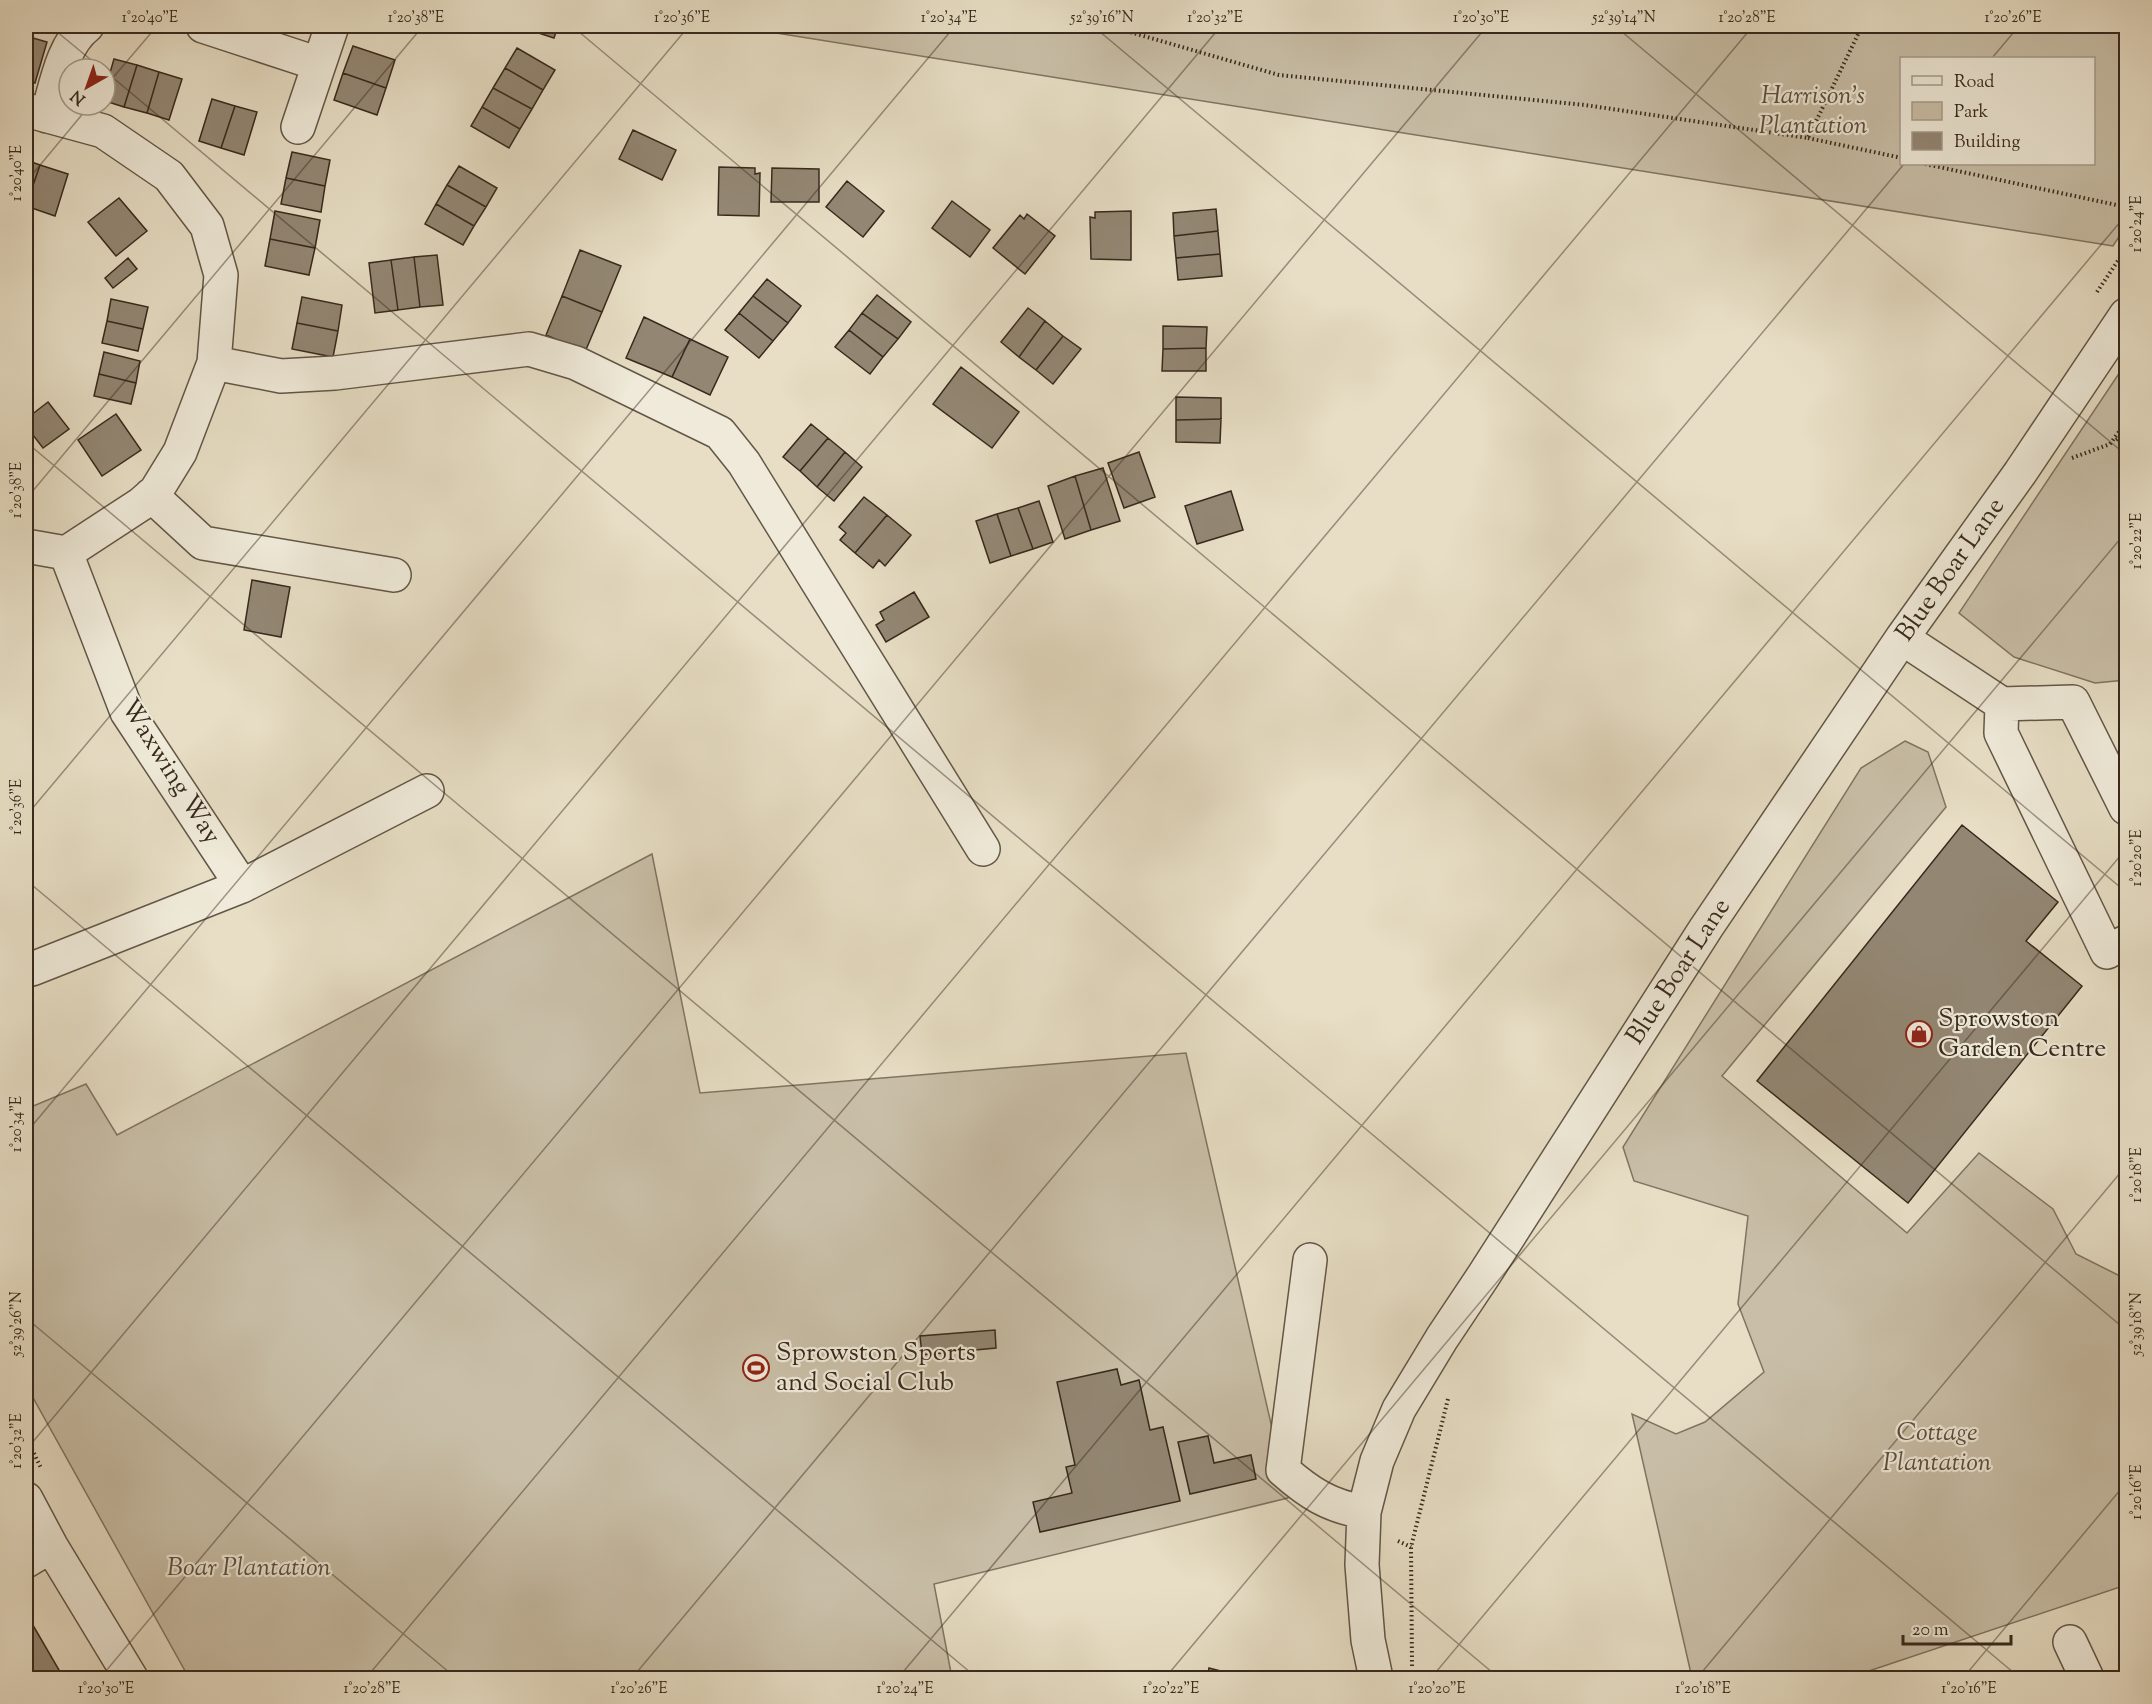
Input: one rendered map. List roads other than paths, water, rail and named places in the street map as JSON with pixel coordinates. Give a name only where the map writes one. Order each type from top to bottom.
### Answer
[{"type":"street","points":[[26,546],[66,553],[151,495],[180,452],[214,363],[221,275],[207,226],[169,176],[103,131],[36,113],[69,44],[78,32],[87,26]]},
{"type":"street","points":[[203,26],[319,64]]},
{"type":"street","points":[[298,127],[332,26]]},
{"type":"street","name":"Blue Boar Lane","points":[[1376,1678],[1368,1640],[1362,1565],[1364,1512],[1377,1461],[1399,1409],[1442,1338],[1706,928],[1902,638],[2127,315]]},
{"type":"street","points":[[214,363],[281,376],[336,373],[529,349],[576,363],[720,433],[744,463],[983,849]]},
{"type":"street","points":[[151,495],[203,543],[394,575]]},
{"type":"street","name":"Waxwing Way","points":[[66,553],[127,712],[242,886]]},
{"type":"street","points":[[1902,638],[2002,704],[2073,702],[2127,808]]},
{"type":"street","points":[[2002,704],[2001,733],[2107,952],[2127,942]]},
{"type":"street","points":[[32,969],[242,886],[427,791]]},
{"type":"street","points":[[1310,1260],[1283,1470],[1307,1492],[1345,1508],[1364,1512]]},
{"type":"street","points":[[26,1499],[38,1554],[130,1678]]},
{"type":"street","points":[[2070,1642],[2086,1678]]},
{"type":"place","name":"Sprowston Garden Centre","points":[[1919,1034]]},
{"type":"place","name":"Sprowston Sports and Social Club","points":[[756,1368]]},
{"type":"park label","name":"Harrison's Plantation","points":[[1813,111]]},
{"type":"park label","name":"Cottage Plantation","points":[[1937,1448]]},
{"type":"park label","name":"Boar Plantation","points":[[249,1568]]}]
